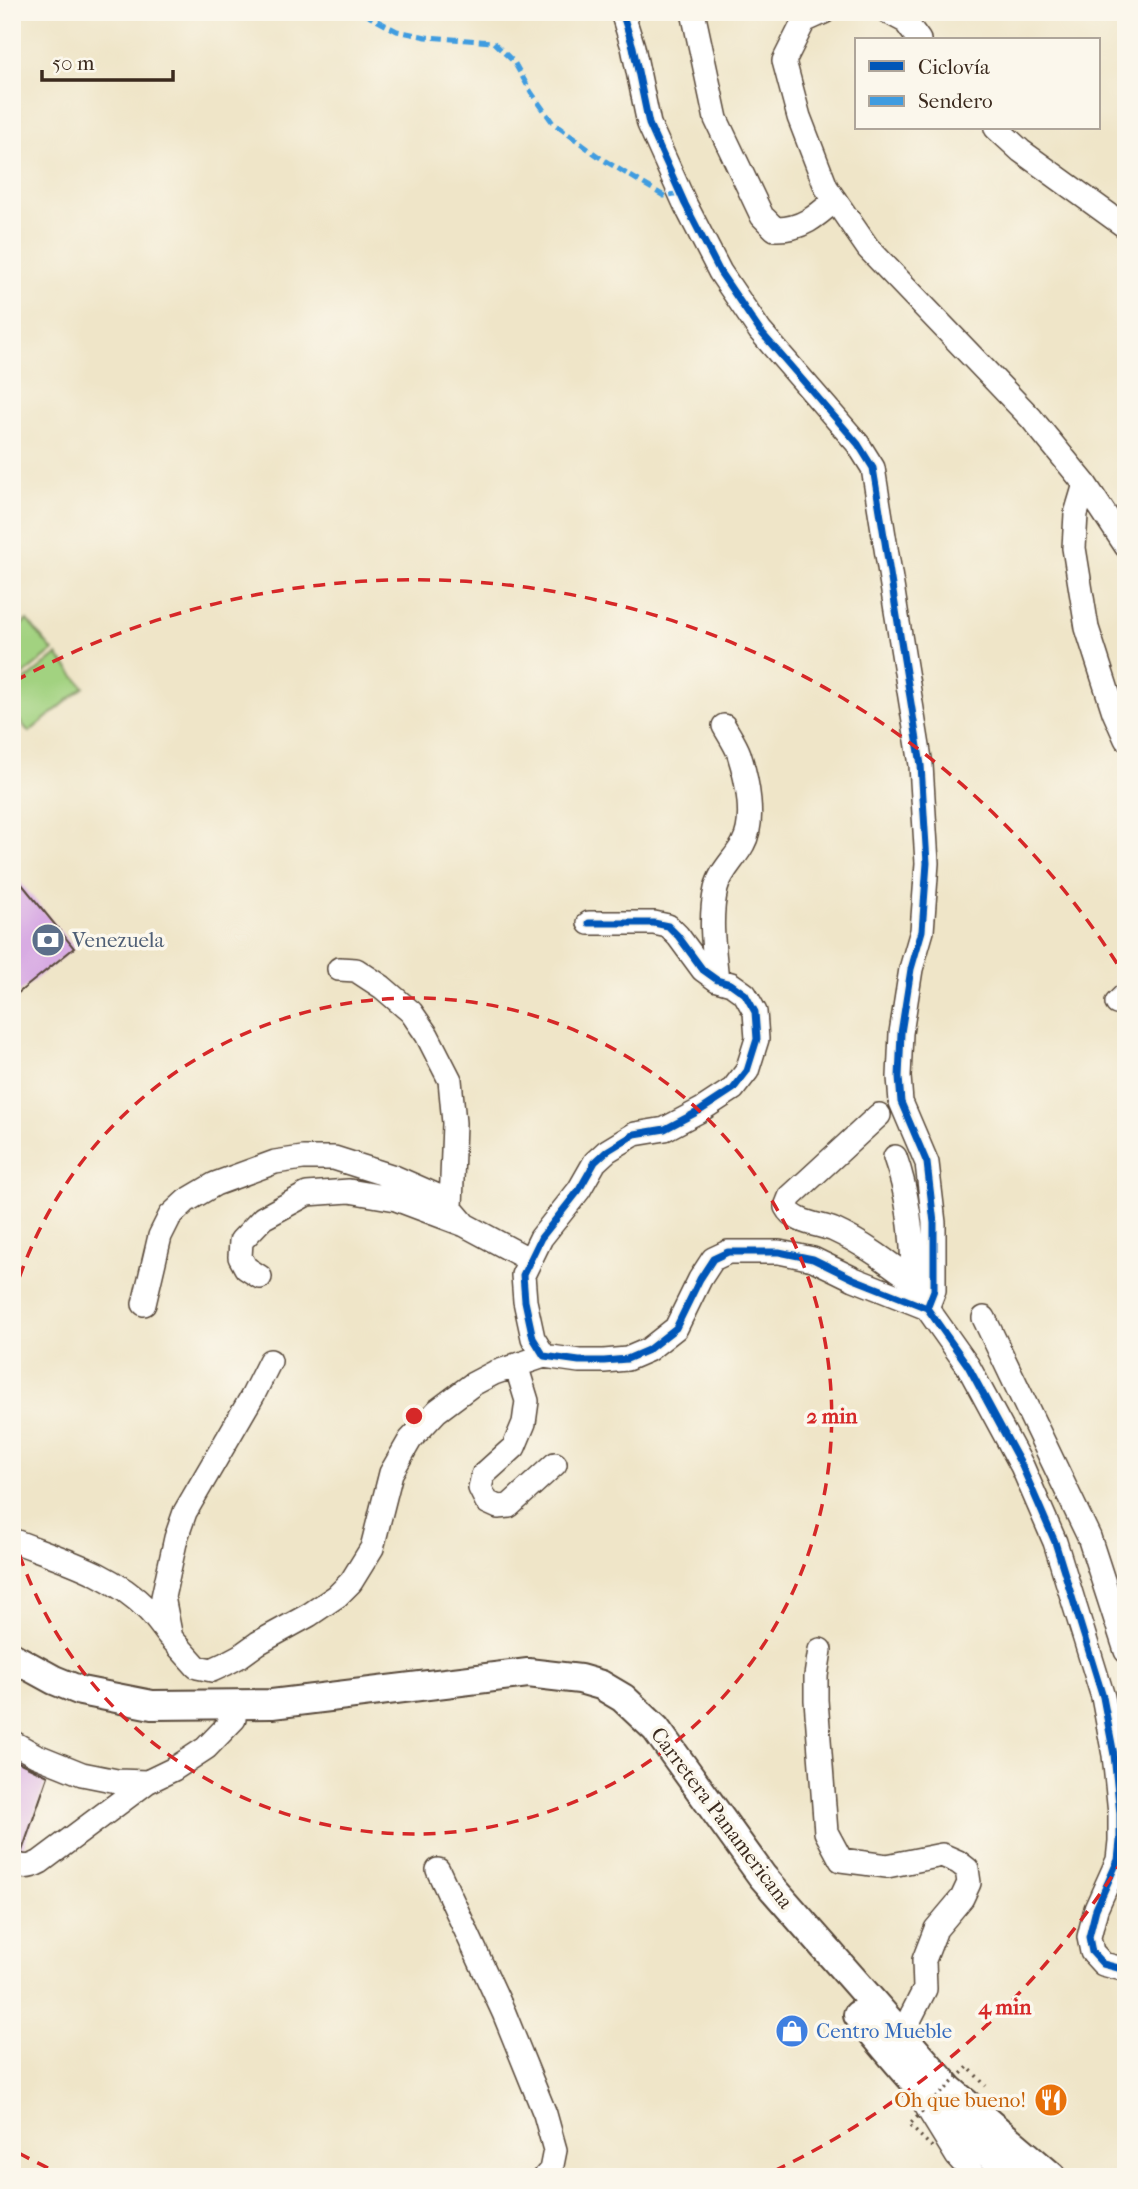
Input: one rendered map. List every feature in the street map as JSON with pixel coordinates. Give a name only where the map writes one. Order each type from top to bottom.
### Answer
[{"type":"main road","name":"Carretera Panamericana","points":[[12,1657],[54,1680],[81,1690],[152,1705],[272,1704],[528,1673],[580,1679],[601,1685],[623,1698],[656,1728],[762,1876],[950,2090],[1052,2177]]},
{"type":"main road","name":"Carretera Panamericana","points":[[12,1676],[48,1695],[83,1707],[149,1719],[275,1719],[529,1687],[593,1698],[615,1711],[648,1740],[750,1885],[905,2072],[978,2145],[1020,2177]]},
{"type":"street","points":[[622,12],[633,47],[649,124],[685,204],[720,272],[760,331],[858,444],[873,468],[921,765],[927,863],[922,931],[911,969],[901,1033],[899,1077],[901,1102],[927,1163],[934,1223],[925,1293]]},
{"type":"street","points":[[693,12],[716,119],[762,216],[775,229],[787,229],[804,224],[835,200]]},
{"type":"street","points":[[888,12],[905,22],[917,38]]},
{"type":"street","points":[[808,15],[784,61],[799,117],[826,187],[868,248],[1031,418],[1085,484],[1126,546]]},
{"type":"street","points":[[998,130],[1021,151],[1126,227]]},
{"type":"street","points":[[1085,484],[1076,514],[1074,548],[1087,628],[1114,712],[1126,739]]},
{"type":"street","points":[[717,980],[713,940],[716,887],[724,868],[742,846],[749,832],[749,807],[739,752],[724,726]]},
{"type":"street","points":[[544,1356],[533,1338],[525,1301],[523,1275],[541,1238],[579,1191],[595,1162],[607,1151],[635,1134],[665,1129],[733,1089],[747,1071],[757,1039],[755,1012],[745,993],[703,970],[668,926],[653,923],[589,923]]},
{"type":"street","points":[[339,969],[356,970],[382,987],[411,1012],[427,1035],[450,1080],[458,1216]]},
{"type":"street","points":[[879,1115],[790,1197],[786,1207],[789,1213],[834,1230],[872,1251],[925,1293]]},
{"type":"street","points":[[895,1157],[903,1181],[925,1293],[1022,1466],[1055,1542],[1120,1752],[1118,1860],[1096,1909],[1089,1937],[1092,1952],[1104,1964],[1126,1970]]},
{"type":"street","points":[[145,1304],[160,1236],[170,1216],[186,1201],[215,1184],[275,1162],[334,1158],[394,1177],[442,1198],[458,1216]]},
{"type":"street","points":[[260,1277],[246,1268],[240,1257],[241,1241],[263,1219],[307,1194],[349,1191],[396,1199],[458,1216],[530,1260]]},
{"type":"street","points":[[12,1540],[96,1572],[122,1588],[148,1609],[197,1667],[212,1670],[309,1615],[337,1596],[351,1582],[372,1548],[391,1473],[410,1440],[437,1410],[473,1384],[494,1373],[544,1356],[604,1362],[627,1359],[648,1350],[676,1328],[713,1259],[728,1252],[779,1252],[813,1259],[854,1279],[925,1293]]},
{"type":"street","points":[[984,1318],[1089,1537],[1126,1651]]},
{"type":"street","points":[[171,1638],[163,1597],[176,1538],[186,1512],[270,1361]]},
{"type":"street","points":[[516,1365],[527,1401],[524,1423],[514,1447],[483,1475],[480,1488],[487,1502],[498,1507],[509,1506],[555,1464]]},
{"type":"street","points":[[820,1650],[816,1700],[826,1832],[841,1860],[887,1867],[942,1855],[967,1869],[969,1883],[961,1898],[936,1929],[924,1960],[925,1989],[901,2036]]},
{"type":"street","points":[[12,1862],[27,1867],[40,1862],[147,1782],[174,1769],[206,1748],[234,1719]]},
{"type":"street","points":[[12,1742],[82,1774],[117,1781],[147,1782]]},
{"type":"street","points":[[438,1870],[504,2013],[545,2113],[555,2150],[551,2170],[545,2177]]},
{"type":"street","points":[[905,2072],[957,2156],[976,2177]]},
{"type":"path","points":[[932,2147],[909,2125],[968,2067],[986,2086]]},
{"type":"green space","points":[[27,620],[53,651],[12,684],[12,633]]},
{"type":"green space","points":[[57,655],[84,687],[29,732],[12,712],[12,691]]},
{"type":"building","points":[[12,872],[74,948],[12,998]]},
{"type":"building","points":[[12,1759],[48,1776],[22,1851],[12,1848]]},
{"type":"marked path","points":[[365,12],[397,31],[426,37],[493,42],[514,62],[553,123],[602,159],[664,196],[680,193]]},
{"type":"cycle path","points":[[622,12],[633,47],[649,124],[685,204],[720,272],[760,331],[858,444],[873,468],[921,765],[927,863],[922,931],[911,969],[901,1033],[899,1077],[901,1102],[927,1163],[934,1223],[934,1290],[927,1308]]},
{"type":"cycle path","points":[[589,923],[654,923],[668,926],[703,970],[745,994],[755,1012],[757,1039],[747,1071],[733,1089],[665,1129],[635,1134],[607,1151],[595,1162],[579,1190],[541,1238],[523,1275],[525,1301],[533,1338],[544,1356],[579,1361],[627,1359],[648,1350],[676,1328],[713,1259],[728,1252],[779,1252],[813,1259],[854,1279],[927,1308],[968,1366],[1022,1466],[1055,1542],[1103,1697],[1114,1755],[1120,1841],[1118,1860],[1096,1909],[1089,1937],[1092,1952],[1103,1964],[1126,1970]]},
{"type":"place","name":"Venezuela","points":[[48,940]]},
{"type":"place","name":"Centro Mueble","points":[[792,2031]]},
{"type":"place","name":"Oh que bueno!","points":[[1051,2100]]}]
